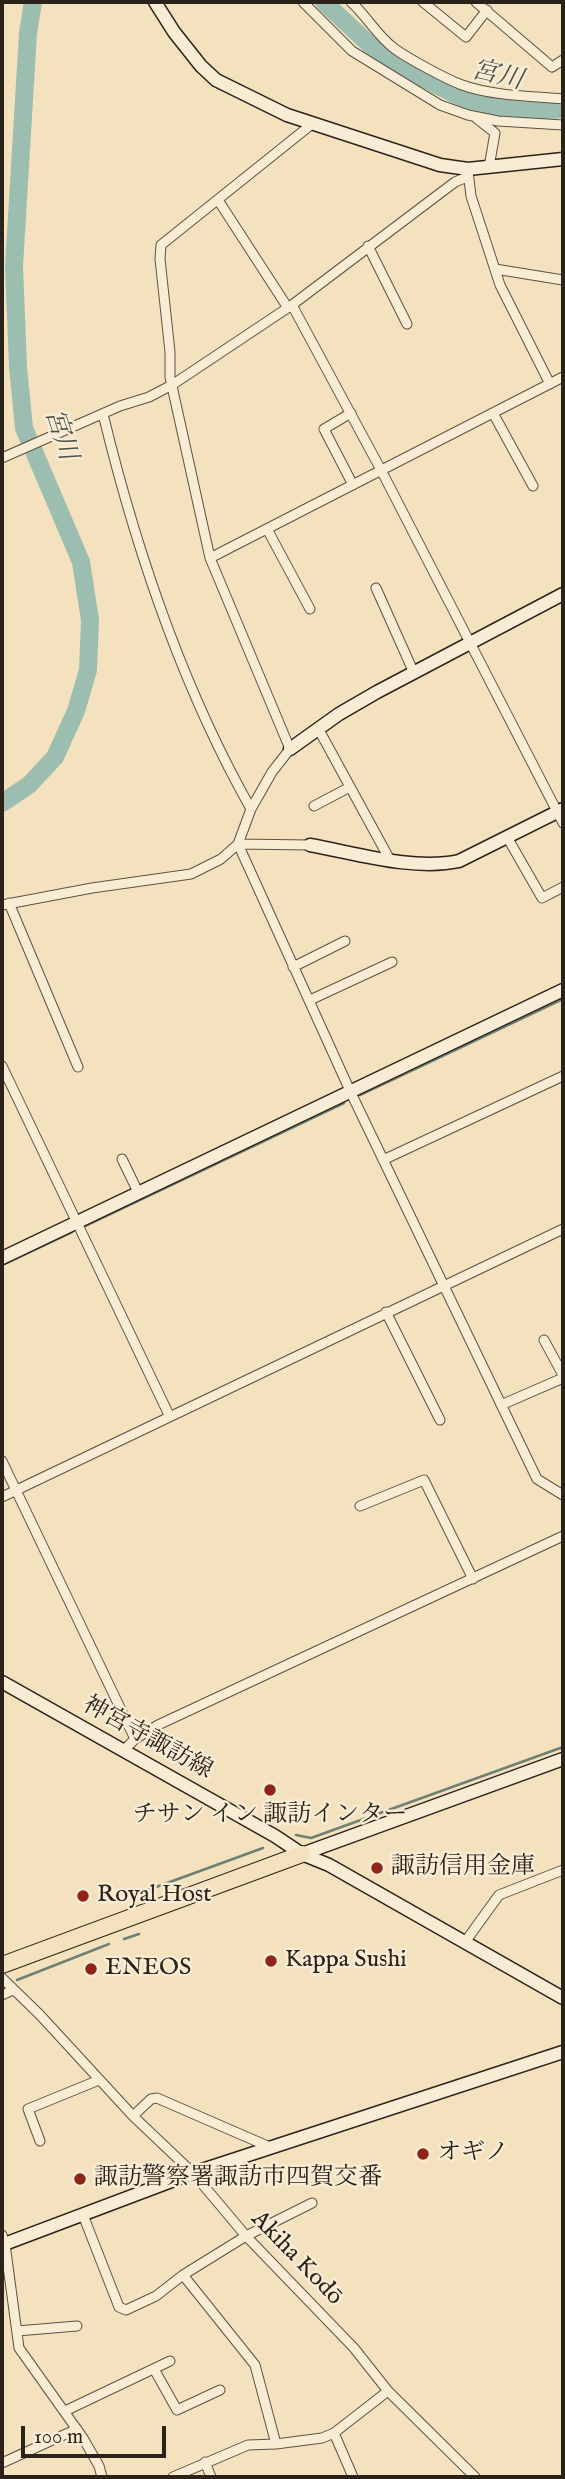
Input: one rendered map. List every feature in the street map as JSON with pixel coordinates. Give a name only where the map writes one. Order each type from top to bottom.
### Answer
[{"type":"highway","points":[[2,1965],[302,1854]]},
{"type":"street","points":[[155,2],[174,33],[216,80],[288,116],[416,159],[468,173]]},
{"type":"street","points":[[303,2],[352,51],[440,105],[475,117],[498,121],[563,125]]},
{"type":"street","points":[[351,2],[374,31],[395,49],[461,85],[500,94],[563,99]]},
{"type":"street","points":[[423,2],[466,37],[486,10]]},
{"type":"street","points":[[476,2],[552,67],[563,60]]},
{"type":"street","points":[[475,117],[495,133],[489,167]]},
{"type":"street","points":[[290,749],[210,558],[172,385],[160,259],[161,245],[312,124]]},
{"type":"street","points":[[2,458],[172,385],[290,306],[468,173],[489,167],[563,159]]},
{"type":"street","points":[[468,173],[478,221],[495,269],[550,384]]},
{"type":"street","points":[[218,200],[290,306],[351,413],[561,814],[459,861],[441,865],[390,860],[310,845],[238,844]]},
{"type":"street","points":[[368,246],[407,324]]},
{"type":"street","points":[[495,269],[563,280]]},
{"type":"street","points":[[210,558],[563,377]]},
{"type":"street","points":[[351,413],[324,429],[353,485]]},
{"type":"street","points":[[493,413],[533,486]]},
{"type":"street","points":[[103,414],[122,490],[166,622],[231,774],[251,809]]},
{"type":"street","points":[[267,529],[310,609]]},
{"type":"street","points":[[376,588],[414,673]]},
{"type":"street","points":[[78,1067],[6,904],[191,874],[221,859],[238,844],[251,809],[272,772],[290,749],[339,714],[563,594]]},
{"type":"street","points":[[319,730],[390,860]]},
{"type":"street","points":[[314,806],[350,787]]},
{"type":"street","points":[[507,837],[542,898],[563,887]]},
{"type":"street","points":[[238,844],[351,1093],[537,1479],[563,1495]]},
{"type":"street","points":[[293,967],[345,942]]},
{"type":"street","points":[[310,1000],[392,962]]},
{"type":"street","points":[[2,1258],[563,990]]},
{"type":"street","points":[[2,1066],[169,1415]]},
{"type":"street","points":[[383,1160],[563,1076]]},
{"type":"street","points":[[122,1159],[138,1192]]},
{"type":"street","points":[[2,1497],[169,1415],[563,1230]]},
{"type":"street","points":[[386,1312],[440,1420]]},
{"type":"street","points":[[501,1405],[563,1377],[544,1340]]},
{"type":"street","points":[[2,1461],[135,1739]]},
{"type":"street","points":[[360,1506],[424,1480],[472,1579]]},
{"type":"street","points":[[124,1750],[135,1739],[158,1725],[563,1536]]},
{"type":"street","name":"神宮寺諏訪線","points":[[2,1682],[275,1836],[302,1854],[329,1865],[563,1998]]},
{"type":"street","points":[[302,1854],[563,1759]]},
{"type":"street","points":[[465,1942],[499,1895],[563,1870]]},
{"type":"street","name":"Akiha Kodō","points":[[2,1978],[133,2116],[193,2173],[246,2236],[354,2348],[388,2391],[475,2477]]},
{"type":"street","points":[[2,1995],[13,1990]]},
{"type":"street","points":[[102,2477],[99,2466],[77,2429],[19,2348],[3,2241],[83,2216],[193,2173],[563,2052]]},
{"type":"street","points":[[40,2141],[27,2109],[99,2080]]},
{"type":"street","points":[[133,2116],[151,2099],[157,2098],[272,2148]]},
{"type":"street","points":[[83,2216],[119,2307],[126,2310],[156,2296],[183,2275],[246,2236],[312,2203]]},
{"type":"street","points":[[183,2275],[255,2365],[276,2444]]},
{"type":"street","points":[[17,2331],[77,2326]]},
{"type":"street","points":[[65,2411],[170,2361]]},
{"type":"street","points":[[154,2369],[177,2410],[220,2390]]},
{"type":"street","points":[[173,2477],[248,2445],[322,2438],[388,2391]]},
{"type":"street","points":[[2,2463],[77,2429]]},
{"type":"street","points":[[334,2432],[354,2477]]},
{"type":"street","points":[[205,2462],[211,2477]]},
{"type":"waterway","name":"宮川","points":[[2,803],[29,785],[55,757],[76,711],[88,670],[90,620],[81,562],[24,428],[18,367],[14,266],[28,33],[33,2]]},
{"type":"waterway","name":"宮川","points":[[324,2],[383,57],[456,95],[485,106],[528,111],[563,109]]},
{"type":"waterway","points":[[360,1095],[563,999]]},
{"type":"waterway","points":[[85,1226],[344,1103]]},
{"type":"waterway","points":[[2,1265],[72,1232]]},
{"type":"waterway","points":[[296,1835],[311,1838],[563,1747]]},
{"type":"waterway","points":[[137,1894],[263,1848]]},
{"type":"waterway","points":[[124,1939],[139,1934]]},
{"type":"waterway","points":[[17,1980],[109,1944]]},
{"type":"place","name":"チサン イン 諏訪インター","points":[[270,1790]]},
{"type":"place","name":"諏訪信用金庫","points":[[377,1868]]},
{"type":"place","name":"Royal Host","points":[[83,1896]]},
{"type":"place","name":"Kappa Sushi","points":[[271,1961]]},
{"type":"place","name":"ENEOS","points":[[91,1969]]},
{"type":"place","name":"オギノ","points":[[423,2154]]},
{"type":"place","name":"諏訪警察署諏訪市四賀交番","points":[[80,2179]]}]
